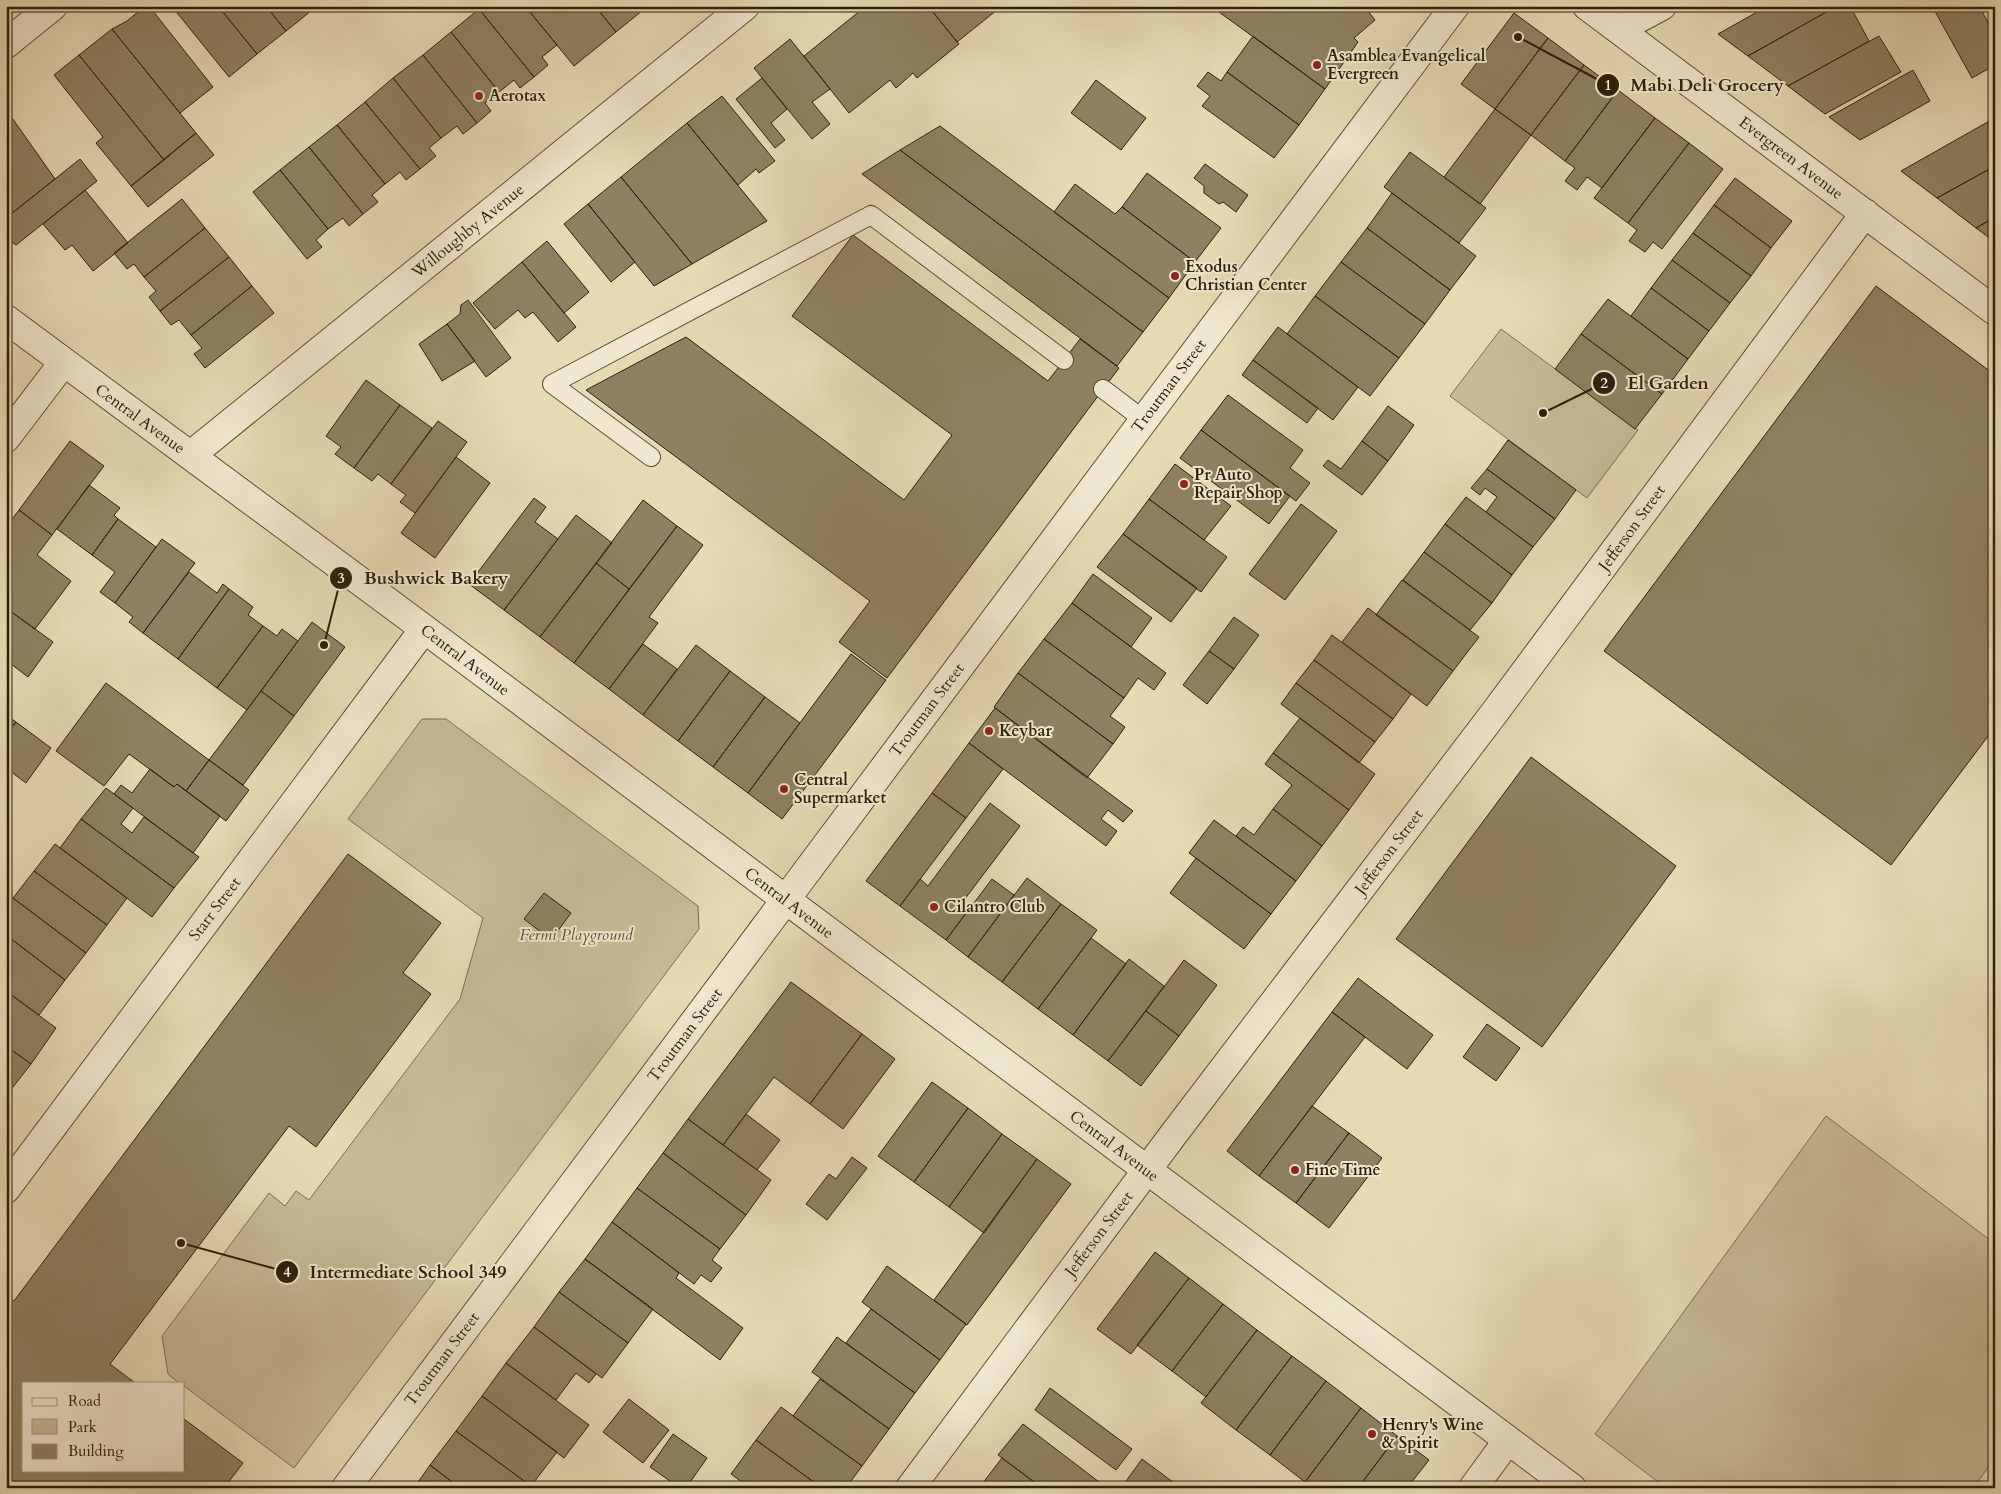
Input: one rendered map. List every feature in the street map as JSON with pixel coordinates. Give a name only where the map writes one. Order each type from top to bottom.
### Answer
[{"type":"street","points":[[6,44],[53,6]]},
{"type":"street","name":"Willoughby Avenue","points":[[190,455],[745,6]]},
{"type":"street","name":"Troutman Street","points":[[346,1488],[1144,420],[1456,6]]},
{"type":"street","name":"Evergreen Avenue","points":[[1588,6],[1995,311]]},
{"type":"street","points":[[1620,29],[1662,6]]},
{"type":"street","name":"Jefferson Street","points":[[910,1488],[1147,1170],[1496,712],[1865,213]]},
{"type":"street","name":"Central Avenue","points":[[6,319],[424,629],[1572,1488]]},
{"type":"street","points":[[6,438],[63,363]]},
{"type":"street","name":"Starr Street","points":[[6,1189],[424,629]]},
{"type":"street","points":[[1473,1488],[1508,1440]]},
{"type":"lane","points":[[651,457],[552,384],[871,215],[1064,360]]},
{"type":"lane","points":[[1103,389],[1144,420]]},
{"type":"green space","points":[[1501,329],[1638,430],[1587,498],[1450,396]]},
{"type":"green space","name":"Fermi Playground","points":[[422,719],[446,719],[698,906],[699,929],[294,1468],[185,1387],[185,1382],[178,1382],[168,1374],[162,1336],[269,1193],[285,1206],[296,1191],[309,1200],[460,999],[483,918],[348,819]]},
{"type":"green space","points":[[1826,1116],[1995,1244],[1995,1458],[1973,1488],[1666,1488],[1595,1434]]},
{"type":"building","points":[[145,6],[149,6],[213,87],[180,113],[112,29],[127,21]]},
{"type":"building","points":[[178,6],[218,6],[257,54],[229,77],[174,9]]},
{"type":"building","points":[[218,6],[266,6],[286,31],[257,54]]},
{"type":"building","points":[[266,6],[316,6],[316,7],[286,31]]},
{"type":"building","points":[[483,6],[525,6],[557,45],[542,57],[548,65],[534,77],[479,9]]},
{"type":"building","points":[[525,6],[595,6],[616,32],[574,66]]},
{"type":"building","points":[[595,6],[648,6],[616,32]]},
{"type":"building","points":[[866,6],[928,6],[959,44],[917,78],[913,73],[896,88],[890,80],[849,113],[804,56]]},
{"type":"building","points":[[928,6],[1002,6],[957,42]]},
{"type":"building","name":"Asamblea Evangelical Evergreen","points":[[1222,6],[1364,6],[1375,20],[1354,38],[1358,42],[1325,89],[1219,12]]},
{"type":"building","points":[[1768,6],[1837,6],[1748,56],[1718,34]]},
{"type":"building","points":[[1837,6],[1850,6],[1869,41],[1788,86],[1748,56]]},
{"type":"building","points":[[1932,6],[1979,6],[1995,35],[1995,65],[1972,78]]},
{"type":"building","points":[[1985,6],[1995,6],[1995,23]]},
{"type":"building","points":[[479,9],[534,77],[520,88],[514,80],[499,92],[451,32]]},
{"type":"building","points":[[1514,13],[1548,38],[1495,109],[1461,84]]},
{"type":"building","points":[[112,29],[196,133],[164,160],[79,55]]},
{"type":"building","points":[[451,32],[499,92],[485,103],[491,111],[477,123],[423,55]]},
{"type":"building","points":[[1253,36],[1325,89],[1299,125],[1227,72]]},
{"type":"building","points":[[1879,36],[1901,72],[1825,114],[1788,86]]},
{"type":"building","points":[[1548,38],[1584,65],[1531,135],[1495,109]]},
{"type":"building","points":[[790,39],[830,89],[812,102],[830,124],[812,139],[754,68]]},
{"type":"building","points":[[79,55],[164,160],[131,186],[96,143],[103,137],[54,75]]},
{"type":"building","points":[[423,55],[477,123],[463,134],[457,126],[441,138],[393,78]]},
{"type":"building","points":[[1584,65],[1618,90],[1565,161],[1531,135]]},
{"type":"building","points":[[1913,70],[1930,101],[1860,140],[1829,117]]},
{"type":"building","points":[[1208,72],[1221,81],[1227,72],[1299,125],[1274,158],[1202,106],[1210,96],[1197,86]]},
{"type":"building","points":[[393,78],[441,138],[429,148],[436,156],[420,169],[365,102]]},
{"type":"building","points":[[762,78],[787,109],[771,123],[785,140],[775,148],[736,99]]},
{"type":"building","points":[[1096,80],[1146,118],[1121,150],[1071,113]]},
{"type":"building","points":[[1618,90],[1655,118],[1602,188],[1587,177],[1577,190],[1565,181],[1575,168],[1565,161]]},
{"type":"building","points":[[722,96],[775,161],[759,173],[756,169],[738,185],[687,123]]},
{"type":"building","points":[[365,102],[420,169],[406,180],[400,172],[385,184],[337,125]]},
{"type":"building","points":[[1495,109],[1531,135],[1480,204],[1444,177]]},
{"type":"building","points":[[10,115],[55,179],[6,218],[6,118]]},
{"type":"building","points":[[1655,118],[1689,143],[1628,223],[1594,198]]},
{"type":"building","points":[[1993,119],[1995,166],[1937,198],[1901,171]]},
{"type":"building","points":[[687,123],[767,221],[692,264],[621,177]]},
{"type":"building","points":[[337,125],[385,184],[372,195],[378,202],[363,214],[309,147]]},
{"type":"building","points":[[940,126],[1169,298],[1143,332],[900,150]]},
{"type":"building","points":[[196,133],[214,155],[148,207],[131,186]]},
{"type":"building","points":[[1689,143],[1723,169],[1662,249],[1653,242],[1645,252],[1629,241],[1637,230],[1628,223]]},
{"type":"building","points":[[309,147],[363,214],[349,226],[343,218],[328,229],[280,170]]},
{"type":"building","points":[[900,150],[1143,332],[1117,366],[862,174]]},
{"type":"building","points":[[1410,152],[1486,208],[1459,243],[1384,187]]},
{"type":"building","points":[[80,159],[97,181],[16,245],[6,238],[6,218]]},
{"type":"building","points":[[1205,164],[1248,195],[1236,212],[1223,202],[1219,204],[1204,193],[1204,186],[1194,178]]},
{"type":"building","points":[[1995,166],[1995,217],[1976,228],[1937,198]]},
{"type":"building","points":[[280,170],[328,229],[316,240],[322,247],[307,259],[253,192]]},
{"type":"building","points":[[1147,173],[1221,228],[1195,262],[1122,207]]},
{"type":"building","points":[[621,177],[692,264],[654,286],[588,204]]},
{"type":"building","points":[[1735,178],[1792,221],[1771,248],[1714,205]]},
{"type":"building","points":[[1075,184],[1115,214],[1122,207],[1195,262],[1169,298],[1054,212]]},
{"type":"building","points":[[85,190],[128,243],[93,271],[72,245],[65,250],[43,224]]},
{"type":"building","points":[[1392,193],[1476,256],[1450,290],[1367,228]]},
{"type":"building","points":[[182,199],[205,228],[144,277],[134,264],[127,269],[114,253]]},
{"type":"building","points":[[588,204],[635,262],[611,282],[564,224]]},
{"type":"building","points":[[1714,205],[1771,248],[1751,276],[1693,233]]},
{"type":"building","points":[[1995,217],[1995,242],[1976,228]]},
{"type":"building","points":[[205,228],[229,257],[160,311],[149,297],[156,291],[144,277]]},
{"type":"building","points":[[1367,228],[1450,290],[1425,324],[1341,262]]},
{"type":"building","points":[[1693,233],[1751,276],[1730,303],[1672,260]]},
{"type":"building","points":[[853,235],[1048,381],[1080,339],[1119,368],[887,678],[839,642],[870,601],[586,390],[686,337],[904,500],[952,435],[792,316]]},
{"type":"building","points":[[547,241],[589,292],[564,313],[522,262]]},
{"type":"building","points":[[229,257],[252,286],[191,335],[179,320],[171,325],[160,311]]},
{"type":"building","points":[[1672,260],[1730,303],[1709,331],[1651,288]]},
{"type":"building","points":[[522,262],[576,327],[558,342],[533,312],[525,318],[518,310],[495,329],[473,303]]},
{"type":"building","points":[[1341,262],[1425,324],[1399,358],[1315,296]]},
{"type":"building","points":[[252,286],[274,313],[205,368],[194,354],[202,348],[191,335]]},
{"type":"building","points":[[1876,286],[1995,375],[1995,727],[1891,865],[1604,651]]},
{"type":"building","points":[[1651,288],[1709,331],[1688,359],[1631,316]]},
{"type":"building","points":[[1315,296],[1399,358],[1370,396],[1287,334]]},
{"type":"building","points":[[1608,299],[1688,359],[1662,394],[1581,334]]},
{"type":"building","points":[[468,300],[511,358],[486,377],[447,324],[460,314],[461,305]]},
{"type":"building","points":[[447,324],[475,361],[442,381],[419,344]]},
{"type":"building","points":[[1278,327],[1358,387],[1333,420],[1253,360]]},
{"type":"building","points":[[1581,334],[1662,394],[1635,429],[1555,369]]},
{"type":"building","points":[[1253,360],[1318,408],[1307,423],[1242,375]]},
{"type":"building","points":[[366,380],[400,405],[354,468],[335,454],[341,447],[326,436]]},
{"type":"building","points":[[1228,395],[1303,450],[1290,468],[1310,483],[1296,501],[1201,430]]},
{"type":"building","points":[[400,405],[432,428],[391,484],[378,474],[372,481],[354,468]]},
{"type":"building","points":[[1388,406],[1414,425],[1388,461],[1362,441]]},
{"type":"building","points":[[438,421],[467,442],[415,513],[400,502],[406,495],[391,484]]},
{"type":"building","points":[[1201,430],[1290,496],[1269,524],[1180,458]]},
{"type":"building","points":[[1508,440],[1576,490],[1555,519],[1487,469]]},
{"type":"building","points":[[70,441],[104,466],[52,535],[19,510]]},
{"type":"building","points":[[1362,441],[1388,461],[1362,495],[1323,466],[1328,460],[1341,469]]},
{"type":"building","points":[[456,457],[490,483],[435,558],[401,533]]},
{"type":"building","points":[[1175,464],[1231,506],[1204,540],[1149,499]]},
{"type":"building","points":[[1487,469],[1555,519],[1533,547],[1486,512],[1497,497],[1485,488],[1480,495],[1471,488]]},
{"type":"building","points":[[89,485],[120,508],[114,515],[118,519],[92,555],[57,529]]},
{"type":"building","points":[[1466,497],[1533,547],[1512,575],[1445,524]]},
{"type":"building","points":[[534,498],[546,507],[535,522],[558,539],[504,610],[469,584]]},
{"type":"building","points":[[1149,499],[1227,557],[1201,592],[1123,534]]},
{"type":"building","points":[[643,500],[677,526],[629,589],[596,563]]},
{"type":"building","points":[[1301,504],[1337,531],[1285,600],[1249,574]]},
{"type":"building","points":[[19,510],[52,535],[37,555],[71,581],[35,629],[6,608],[6,527]]},
{"type":"building","points":[[576,515],[612,543],[540,637],[504,610]]},
{"type":"building","points":[[118,519],[156,547],[115,603],[100,592],[115,572],[92,555]]},
{"type":"building","points":[[1445,524],[1512,575],[1492,603],[1424,552]]},
{"type":"building","points":[[677,526],[703,545],[649,617],[658,623],[609,689],[574,663]]},
{"type":"building","points":[[1123,534],[1197,588],[1171,622],[1097,567]]},
{"type":"building","points":[[162,539],[195,563],[143,633],[129,622],[133,617],[115,603]]},
{"type":"building","points":[[1424,552],[1492,603],[1470,630],[1403,580]]},
{"type":"building","points":[[596,563],[629,589],[574,663],[540,637]]},
{"type":"building","points":[[189,572],[217,593],[223,584],[229,589],[178,659],[143,633]]},
{"type":"building","points":[[1093,574],[1152,618],[1131,647],[1072,603]]},
{"type":"building","points":[[1402,580],[1479,637],[1453,671],[1376,615]]},
{"type":"building","points":[[229,589],[253,607],[248,615],[263,626],[217,688],[178,659]]},
{"type":"building","points":[[1072,603],[1166,673],[1154,690],[1138,678],[1124,698],[1044,639]]},
{"type":"building","points":[[6,608],[53,642],[28,677],[6,660]]},
{"type":"building","points":[[1368,608],[1453,671],[1427,706],[1342,642]]},
{"type":"building","points":[[1234,617],[1259,635],[1234,669],[1209,651]]},
{"type":"building","points":[[312,622],[345,647],[294,716],[261,691]]},
{"type":"building","points":[[263,626],[277,636],[282,629],[298,641],[247,710],[217,688]]},
{"type":"building","points":[[1332,635],[1411,694],[1393,719],[1314,660]]},
{"type":"building","points":[[1044,639],[1124,698],[1110,716],[1125,727],[1113,744],[1018,673]]},
{"type":"building","points":[[643,644],[677,669],[643,715],[609,689]]},
{"type":"building","points":[[696,645],[730,671],[678,741],[643,715]]},
{"type":"building","points":[[1209,651],[1234,669],[1207,704],[1183,685]]},
{"type":"building","points":[[851,654],[886,680],[782,819],[748,793]]},
{"type":"building","points":[[1314,660],[1393,719],[1375,742],[1296,683]]},
{"type":"building","points":[[730,671],[765,697],[713,767],[678,741]]},
{"type":"building","points":[[1018,673],[1113,744],[1087,778],[994,707]]},
{"type":"building","points":[[106,683],[209,760],[186,791],[177,784],[174,787],[129,754],[104,786],[56,751]]},
{"type":"building","points":[[1296,683],[1375,742],[1359,763],[1281,704]]},
{"type":"building","points":[[261,691],[294,716],[243,785],[209,760]]},
{"type":"building","points":[[765,697],[800,723],[748,793],[713,767]]},
{"type":"building","points":[[995,708],[1133,811],[1123,822],[1108,810],[1101,819],[1117,831],[1106,846],[969,743]]},
{"type":"building","points":[[6,715],[16,722],[6,735]]},
{"type":"building","points":[[1300,718],[1375,774],[1349,810],[1273,753]]},
{"type":"building","points":[[16,722],[51,748],[26,783],[6,768],[6,735]]},
{"type":"building","points":[[969,743],[1003,769],[966,818],[932,793]]},
{"type":"building","points":[[1273,753],[1349,810],[1322,846],[1273,809],[1292,785],[1265,764]]},
{"type":"building","points":[[1531,757],[1676,866],[1542,1047],[1396,939]]},
{"type":"building","points":[[209,760],[249,790],[226,821],[186,791]]},
{"type":"building","points":[[150,769],[174,787],[177,784],[220,816],[193,853],[114,794],[121,785],[132,793]]},
{"type":"building","points":[[106,788],[133,808],[121,824],[132,833],[144,817],[199,857],[174,888],[81,819]]},
{"type":"building","points":[[932,793],[966,818],[900,906],[866,881]]},
{"type":"building","points":[[990,803],[1020,826],[958,908],[966,913],[946,940],[900,906],[920,879],[928,886]]},
{"type":"building","points":[[1273,809],[1322,846],[1296,881],[1236,836],[1243,827],[1254,835]]},
{"type":"building","points":[[81,819],[174,888],[152,917],[60,848]]},
{"type":"building","points":[[1214,820],[1296,881],[1271,914],[1189,853]]},
{"type":"building","points":[[55,844],[127,898],[107,925],[34,871]]},
{"type":"building","points":[[348,854],[441,923],[403,973],[431,994],[316,1147],[289,1126],[110,1364],[134,1382],[22,1382],[22,1472],[185,1472],[185,1420],[243,1463],[224,1488],[6,1488],[6,1302],[10,1298],[14,1301]]},
{"type":"building","points":[[1196,858],[1271,914],[1244,949],[1170,893]]},
{"type":"building","points":[[34,871],[107,925],[86,953],[13,898]]},
{"type":"building","points":[[1027,878],[1061,904],[1002,982],[968,957]]},
{"type":"building","points":[[992,879],[1014,895],[968,957],[946,940]]},
{"type":"building","points":[[544,893],[571,913],[551,940],[524,919]]},
{"type":"building","points":[[13,898],[86,953],[65,980],[6,935],[6,908]]},
{"type":"building","points":[[1061,904],[1097,930],[1038,1009],[1002,982]]},
{"type":"building","points":[[6,935],[65,980],[39,1015],[6,991]]},
{"type":"building","points":[[1091,938],[1126,964],[1073,1035],[1038,1009]]},
{"type":"building","points":[[1129,959],[1164,986],[1108,1061],[1073,1035]]},
{"type":"building","points":[[1184,960],[1217,985],[1179,1036],[1146,1011]]},
{"type":"building","points":[[1358,978],[1433,1035],[1407,1069],[1332,1012]]},
{"type":"building","points":[[791,982],[862,1034],[810,1104],[774,1077],[723,1145],[688,1119]]},
{"type":"building","points":[[6,991],[56,1028],[31,1064],[6,1046]]},
{"type":"building","points":[[1146,1011],[1179,1036],[1141,1086],[1108,1061]]},
{"type":"building","points":[[1332,1012],[1365,1037],[1259,1176],[1227,1151]]},
{"type":"building","points":[[1487,1024],[1520,1048],[1496,1081],[1463,1057]]},
{"type":"building","points":[[862,1034],[895,1059],[843,1129],[810,1104]]},
{"type":"building","points":[[6,1046],[31,1064],[6,1096]]},
{"type":"building","points":[[932,1082],[968,1108],[914,1182],[878,1156]]},
{"type":"building","points":[[1312,1106],[1349,1133],[1296,1203],[1259,1176]]},
{"type":"building","points":[[968,1108],[1002,1134],[949,1207],[914,1182]]},
{"type":"building","points":[[746,1114],[780,1140],[757,1170],[723,1145]]},
{"type":"building","points":[[688,1119],[771,1180],[746,1215],[663,1153]]},
{"type":"building","points":[[1349,1133],[1382,1158],[1329,1228],[1296,1203]]},
{"type":"building","points":[[1002,1134],[1037,1159],[984,1233],[949,1207]]},
{"type":"building","points":[[663,1153],[746,1215],[720,1249],[637,1188]]},
{"type":"building","points":[[852,1157],[867,1168],[827,1220],[806,1204],[829,1174],[836,1179]]},
{"type":"building","points":[[1037,1159],[1071,1184],[967,1325],[934,1300]]},
{"type":"building","points":[[637,1188],[720,1249],[712,1260],[722,1268],[711,1282],[701,1275],[694,1284],[612,1222]]},
{"type":"building","points":[[612,1222],[679,1273],[676,1278],[743,1328],[720,1360],[585,1259]]},
{"type":"building","points":[[1155,1252],[1189,1278],[1131,1354],[1097,1329]]},
{"type":"building","points":[[585,1259],[653,1309],[628,1343],[559,1292]]},
{"type":"building","points":[[887,1266],[966,1324],[940,1360],[862,1302]]},
{"type":"building","points":[[1189,1278],[1223,1304],[1172,1371],[1137,1345]]},
{"type":"building","points":[[559,1292],[628,1343],[602,1378],[534,1327]]},
{"type":"building","points":[[1223,1304],[1257,1330],[1206,1397],[1172,1371]]},
{"type":"building","points":[[871,1309],[940,1360],[915,1393],[846,1343]]},
{"type":"building","points":[[534,1327],[596,1374],[589,1383],[576,1373],[556,1400],[506,1363]]},
{"type":"building","points":[[1257,1330],[1292,1356],[1236,1430],[1201,1403]]},
{"type":"building","points":[[837,1337],[915,1393],[889,1429],[812,1372]]},
{"type":"building","points":[[1292,1356],[1326,1381],[1270,1455],[1236,1430]]},
{"type":"building","points":[[506,1363],[589,1425],[564,1458],[482,1396]]},
{"type":"building","points":[[820,1379],[889,1429],[862,1466],[793,1416]]},
{"type":"building","points":[[1326,1381],[1361,1408],[1305,1482],[1270,1455]]},
{"type":"building","points":[[1050,1388],[1132,1449],[1116,1470],[1035,1410]]},
{"type":"building","points":[[482,1396],[557,1452],[531,1486],[456,1431]]},
{"type":"building","points":[[629,1399],[669,1430],[643,1463],[603,1432]]},
{"type":"building","points":[[781,1407],[862,1466],[846,1488],[822,1488],[756,1440]]},
{"type":"building","points":[[1361,1408],[1397,1436],[1358,1488],[1312,1488],[1305,1482]]},
{"type":"building","points":[[1023,1424],[1107,1488],[1042,1488],[998,1455]]},
{"type":"building","points":[[456,1431],[531,1486],[460,1488],[430,1465]]},
{"type":"building","points":[[673,1434],[707,1458],[686,1488],[680,1488],[650,1467]]},
{"type":"building","points":[[1397,1436],[1429,1460],[1407,1488],[1358,1488]]},
{"type":"building","points":[[756,1440],[822,1488],[750,1488],[731,1474]]},
{"type":"building","points":[[1002,1458],[1041,1487],[979,1488]]},
{"type":"building","points":[[1142,1459],[1181,1488],[1121,1488]]},
{"type":"building","points":[[430,1465],[460,1488],[414,1488]]},
{"type":"place","name":"Mabi Deli Grocery","points":[[1518,37]]},
{"type":"place","name":"Asamblea Evangelical Evergreen","points":[[1317,65]]},
{"type":"place","name":"Aerotax","points":[[479,96]]},
{"type":"place","name":"Exodus Christian Center","points":[[1175,276]]},
{"type":"place","name":"El Garden","points":[[1543,413]]},
{"type":"place","name":"Pr Auto Repair Shop","points":[[1184,484]]},
{"type":"place","name":"Bushwick Bakery","points":[[324,645]]},
{"type":"place","name":"Keybar","points":[[989,731]]},
{"type":"place","name":"Central Supermarket","points":[[784,789]]},
{"type":"place","name":"Cilantro Club","points":[[934,907]]},
{"type":"place","name":"Fine Time","points":[[1295,1170]]},
{"type":"place","name":"Intermediate School 349","points":[[181,1243]]},
{"type":"place","name":"Henry's Wine & Spirit","points":[[1372,1434]]}]
